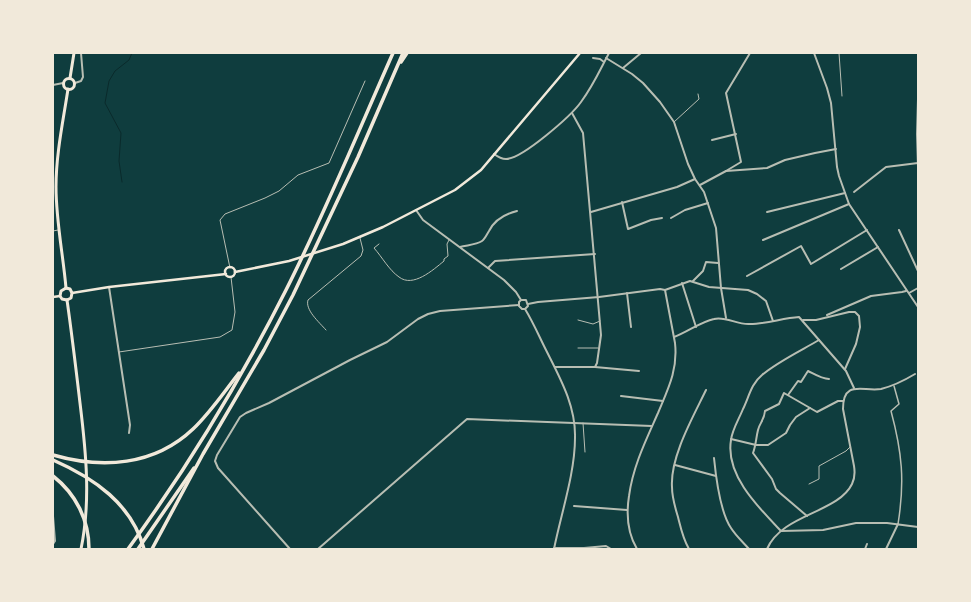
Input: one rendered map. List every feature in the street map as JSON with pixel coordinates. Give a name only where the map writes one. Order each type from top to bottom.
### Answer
[{"type":"highway","points":[[128,549],[190,459],[227,399],[271,318],[305,252],[393,53]]},
{"type":"highway","points":[[152,549],[203,454],[255,366],[290,300],[358,157],[403,53]]},
{"type":"highway","points":[[394,75],[407,53]]},
{"type":"highway","points":[[53,455],[94,462],[120,462],[152,456],[174,445],[187,435],[204,418],[247,362]]},
{"type":"highway","points":[[138,549],[203,454]]},
{"type":"highway","points":[[53,460],[95,482],[118,502],[134,524],[144,549]]},
{"type":"highway","points":[[53,476],[65,487],[76,501],[86,524],[90,548]]},
{"type":"main road","points":[[70,78],[74,53]]},
{"type":"main road","points":[[72,293],[109,287],[226,274],[227,276],[231,277],[234,276],[235,272],[290,261],[324,251],[383,227],[462,185],[480,170],[580,53]]},
{"type":"main road","points":[[68,89],[73,88],[75,83],[70,78]]},
{"type":"main road","points":[[68,89],[63,83],[65,80],[70,78]]},
{"type":"main road","points":[[66,288],[56,203],[56,176],[68,89]]},
{"type":"main road","points":[[226,274],[227,269],[230,268],[234,269],[235,272]]},
{"type":"main road","points":[[66,288],[70,289],[72,293]]},
{"type":"main road","points":[[60,296],[61,291],[66,288]]},
{"type":"main road","points":[[67,300],[71,298],[72,293]]},
{"type":"main road","points":[[53,297],[60,296]]},
{"type":"main road","points":[[60,296],[64,300],[67,300]]},
{"type":"main road","points":[[67,300],[83,426],[86,468],[86,514],[81,549]]},
{"type":"street","points":[[75,83],[81,81],[83,77],[81,53]]},
{"type":"street","points":[[494,154],[502,159],[512,157],[554,130],[581,102],[594,82],[609,53]]},
{"type":"street","points":[[623,68],[642,53]]},
{"type":"street","points":[[700,185],[741,162],[726,93],[750,53]]},
{"type":"street","points":[[814,53],[831,103],[839,176],[849,204],[918,307]]},
{"type":"street","points":[[592,58],[604,62]]},
{"type":"street","points":[[606,58],[623,68],[643,83],[652,92],[674,122],[688,164],[695,180],[704,192],[716,228],[718,263],[726,318]]},
{"type":"street","points":[[53,85],[63,83]]},
{"type":"street","points":[[918,99],[918,167]]},
{"type":"street","points":[[572,112],[583,133],[595,254],[601,335],[595,367]]},
{"type":"street","points":[[712,140],[736,134]]},
{"type":"street","points":[[726,171],[767,168],[778,163],[815,152],[836,149]]},
{"type":"street","points":[[854,192],[886,167],[918,163]]},
{"type":"street","points":[[591,212],[695,180]]},
{"type":"street","points":[[767,212],[845,193]]},
{"type":"street","points":[[622,202],[628,229],[651,220],[662,218]]},
{"type":"street","points":[[670,218],[685,210],[708,203]]},
{"type":"street","points":[[763,240],[849,204]]},
{"type":"street","points":[[416,210],[422,220],[504,280],[522,300],[526,300],[528,304]]},
{"type":"street","points":[[460,247],[484,240],[490,228],[501,217],[517,211]]},
{"type":"street","points":[[747,276],[800,246],[811,264],[866,230]]},
{"type":"street","points":[[899,230],[918,271]]},
{"type":"street","points":[[841,269],[879,247]]},
{"type":"street","points":[[488,268],[495,261],[595,254]]},
{"type":"street","points":[[693,281],[703,271],[706,262],[718,263]]},
{"type":"street","points":[[525,309],[528,304],[538,302],[598,297],[660,289],[665,290],[682,283],[693,281],[709,287],[748,290],[757,294],[766,301],[773,321]]},
{"type":"street","points":[[682,283],[696,327]]},
{"type":"street","points":[[109,287],[130,425],[129,433]]},
{"type":"street","points":[[909,293],[918,288]]},
{"type":"street","points":[[637,549],[630,533],[627,520],[632,476],[674,370],[676,351],[665,290]]},
{"type":"street","points":[[827,314],[871,296],[906,291]]},
{"type":"street","points":[[628,293],[631,327]]},
{"type":"street","points":[[519,305],[522,300]]},
{"type":"street","points":[[519,305],[522,309],[525,309],[566,392],[572,407],[575,422],[576,437],[574,458],[554,548],[606,546],[611,549]]},
{"type":"street","points":[[290,549],[218,468],[215,461],[217,455],[240,417],[387,342],[418,319],[428,314],[519,305]]},
{"type":"street","points":[[803,320],[816,320],[849,312],[855,312],[859,316],[860,326],[856,344],[845,370]]},
{"type":"street","points":[[674,337],[712,319],[726,318],[748,325],[799,316],[845,370],[854,388]]},
{"type":"street","points":[[819,340],[770,369],[758,378],[751,389],[731,439],[731,460],[741,482],[755,503],[781,531],[823,530],[856,523],[887,523],[918,527]]},
{"type":"street","points":[[554,367],[595,367],[639,371]]},
{"type":"street","points":[[788,395],[798,380],[801,382],[808,371],[829,379]]},
{"type":"street","points":[[767,549],[769,544],[781,531],[791,524],[839,499],[853,483],[855,475],[854,466],[843,409],[845,395],[854,388],[877,389],[893,385],[917,374]]},
{"type":"street","points":[[886,549],[898,524],[902,492],[902,463],[899,440],[891,411],[899,404],[893,385]]},
{"type":"street","points":[[689,549],[683,539],[673,501],[672,486],[678,450],[706,390]]},
{"type":"street","points":[[807,516],[785,498],[776,488],[772,479],[753,453],[756,445],[758,429],[764,420],[765,412],[779,404],[784,393],[817,412],[838,401],[843,401]]},
{"type":"street","points":[[621,396],[663,401]]},
{"type":"street","points":[[731,439],[756,445],[768,445],[786,433],[796,417],[810,408]]},
{"type":"street","points":[[318,549],[467,419],[583,422],[652,426]]},
{"type":"street","points":[[714,458],[716,476],[724,513],[730,526],[750,549]]},
{"type":"street","points":[[675,465],[716,476]]},
{"type":"street","points":[[574,506],[627,510]]},
{"type":"street","points":[[53,516],[55,530],[55,541],[53,544]]},
{"type":"street","points":[[865,549],[867,544]]},
{"type":"lane","points":[[839,53],[842,96]]},
{"type":"lane","points":[[230,268],[220,220],[221,218],[225,214],[279,191],[298,175],[329,163],[366,81]]},
{"type":"lane","points":[[674,122],[699,99],[698,94]]},
{"type":"lane","points":[[53,231],[59,230]]},
{"type":"lane","points":[[326,330],[309,309],[307,304],[308,300],[361,256],[363,250],[360,237]]},
{"type":"lane","points":[[379,244],[374,248],[378,253],[400,278],[408,280],[424,277],[444,261],[444,259],[448,256],[447,244],[449,239]]},
{"type":"lane","points":[[119,352],[220,337],[232,330],[235,312],[231,277]]},
{"type":"lane","points":[[578,320],[593,324],[600,320]]},
{"type":"lane","points":[[578,348],[599,348]]},
{"type":"lane","points":[[583,422],[585,452]]},
{"type":"lane","points":[[809,484],[819,479],[819,466],[851,447]]},
{"type":"waterway","points":[[122,182],[119,161],[121,133],[105,103],[109,81],[115,71],[129,60],[132,53]]}]
